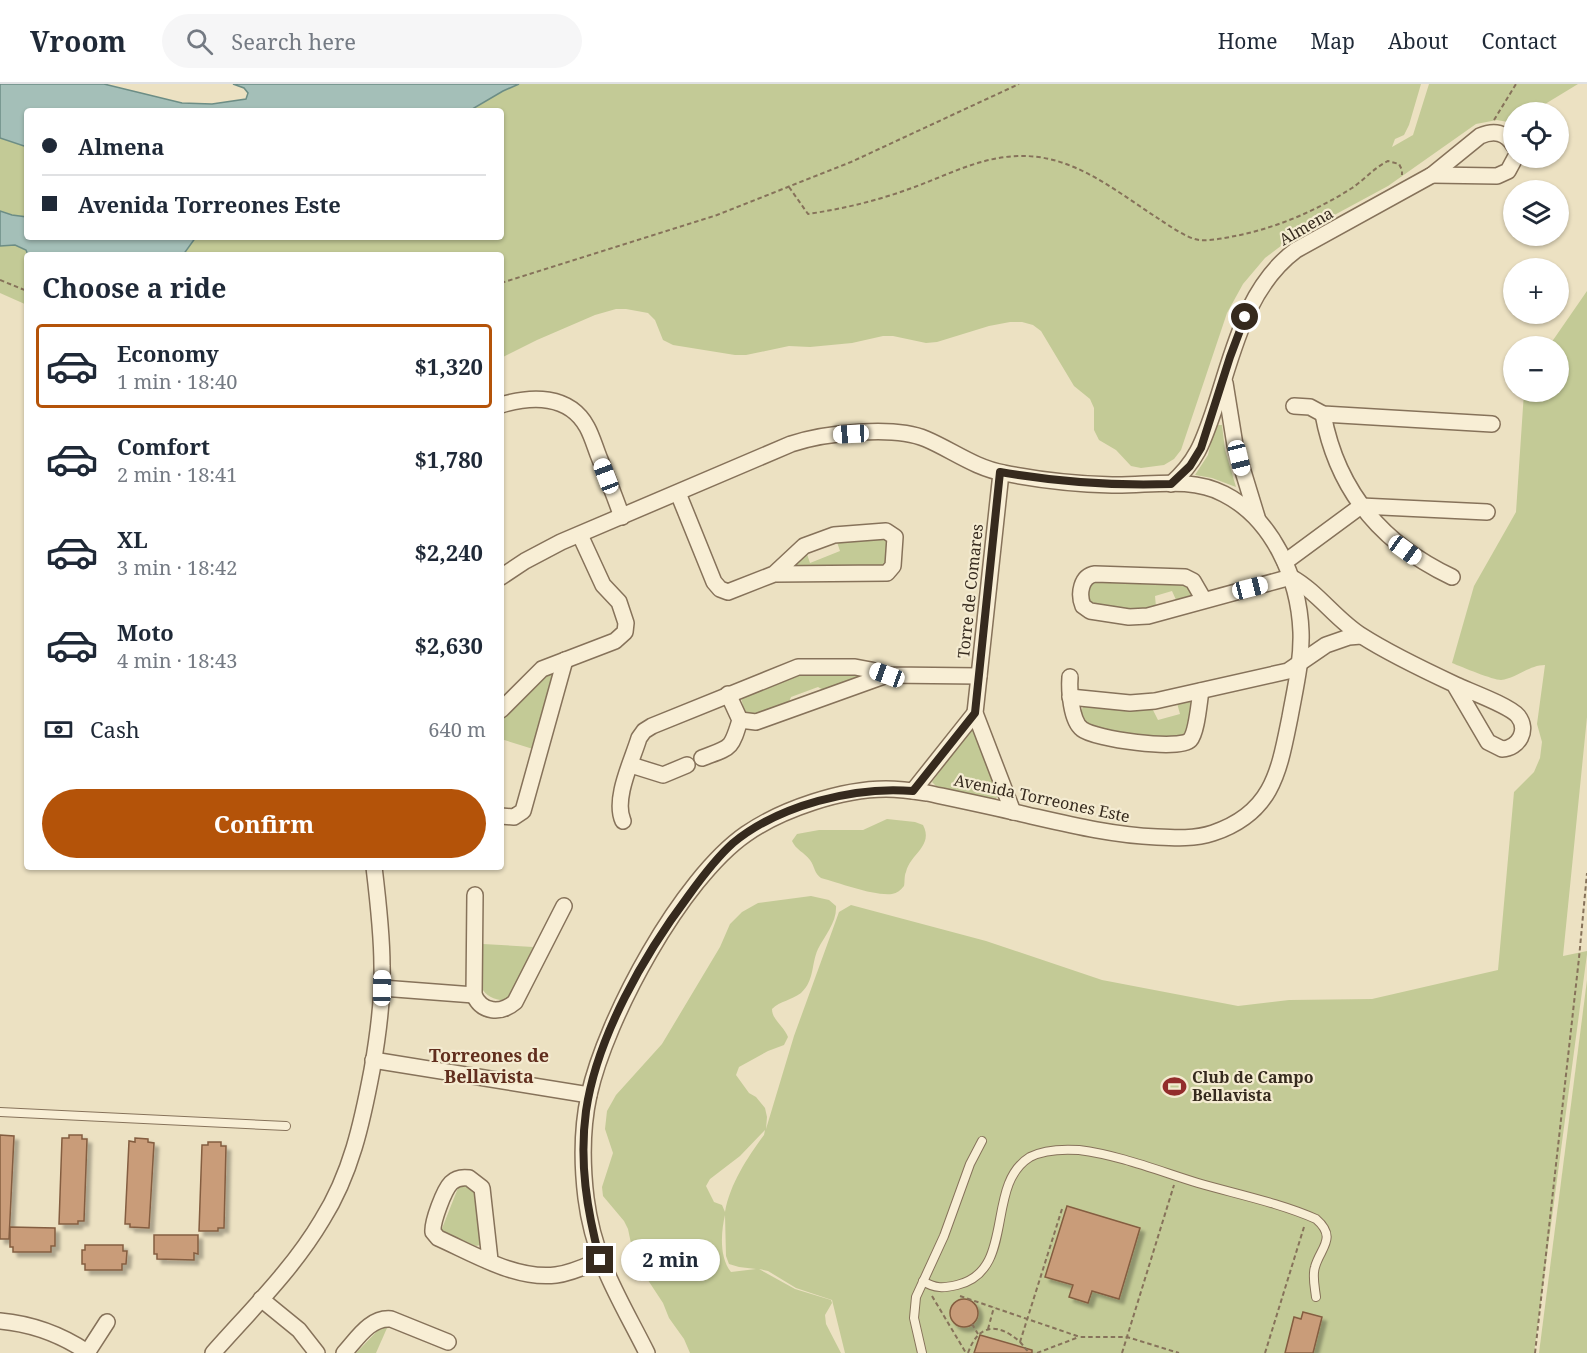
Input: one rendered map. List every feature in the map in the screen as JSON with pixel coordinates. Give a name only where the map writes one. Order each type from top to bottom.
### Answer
[{"type":"street","points":[[1487,133],[1503,134]]},
{"type":"street","name":"Almena","points":[[1171,484],[1197,457],[1245,317],[1278,265],[1296,250],[1432,175],[1487,133]]},
{"type":"street","points":[[1432,175],[1497,176],[1510,168]]},
{"type":"street","name":"Almena","points":[[1224,378],[1235,445],[1259,523]]},
{"type":"street","points":[[504,404],[521,400],[541,399],[562,404],[578,415],[587,427],[622,517]]},
{"type":"street","points":[[1294,406],[1310,407],[1323,414],[1492,424]]},
{"type":"street","points":[[1323,414],[1335,460],[1361,506],[1389,537],[1405,550],[1452,578]]},
{"type":"street","points":[[504,575],[543,551],[791,444],[830,435],[893,432],[916,435],[975,464],[1000,472],[1066,482],[1110,485],[1193,484],[1213,489],[1236,501],[1259,523]]},
{"type":"street","name":"Torre de Comares","points":[[1000,472],[975,713],[1013,812]]},
{"type":"street","points":[[678,494],[714,582],[720,589],[732,591],[774,574],[804,546],[834,535],[886,531],[891,532],[895,537],[893,566],[890,572],[885,574],[774,574]]},
{"type":"street","points":[[1285,562],[1361,506],[1486,512]]},
{"type":"street","name":"Avenida Torreones Este","points":[[647,1353],[600,1260],[586,1197],[585,1126],[589,1095],[611,1030],[647,957],[679,908],[726,850],[758,826],[822,800],[871,790],[913,791],[1082,828],[1139,836],[1190,837],[1212,833],[1229,826],[1255,808],[1275,780],[1280,766],[1300,664],[1300,617],[1291,577],[1273,540],[1259,523]]},
{"type":"street","points":[[504,707],[542,669],[619,639],[626,628],[619,602],[603,585],[580,535]]},
{"type":"street","points":[[1204,600],[1193,581],[1185,577],[1095,574],[1084,580],[1081,598],[1083,606],[1090,611],[1138,617],[1204,600],[1291,577],[1304,585],[1361,636],[1454,684],[1515,712],[1522,728],[1520,739],[1516,744],[1502,749],[1488,742],[1454,684]]},
{"type":"street","points":[[1070,697],[1139,704],[1279,673],[1300,664],[1326,645],[1349,637],[1361,636]]},
{"type":"street","points":[[504,816],[514,817],[523,811],[565,660]]},
{"type":"street","points":[[623,821],[619,805],[639,738],[647,728],[728,694],[798,667],[863,668],[887,675],[979,676]]},
{"type":"street","points":[[740,720],[756,722],[887,675]]},
{"type":"street","points":[[1070,677],[1070,697],[1077,722],[1084,731],[1122,740],[1179,745],[1186,743],[1192,735],[1201,691]]},
{"type":"street","points":[[702,758],[731,746],[740,720],[728,694]]},
{"type":"street","points":[[913,791],[975,713]]},
{"type":"street","points":[[631,765],[663,775],[687,765]]},
{"type":"street","points":[[213,1353],[312,1236],[347,1171],[358,1138],[380,1022],[381,939],[374,870]]},
{"type":"street","points":[[475,895],[474,995],[480,1004],[492,1010],[505,1009],[515,1002],[564,906]]},
{"type":"street","points":[[382,988],[474,995]]},
{"type":"street","points":[[373,1060],[589,1095]]},
{"type":"street","points":[[490,1260],[482,1188],[469,1178],[457,1179],[446,1190],[433,1224],[433,1232],[438,1238],[490,1260],[523,1273],[543,1276],[569,1272],[600,1260]]},
{"type":"street","points":[[261,1299],[299,1330],[317,1353]]},
{"type":"street","points":[[344,1353],[371,1324],[382,1318],[391,1319],[448,1342]]},
{"type":"street","points":[[0,1321],[25,1324],[46,1330],[87,1353],[107,1322]]},
{"type":"lane","points":[[0,1112],[286,1126]]},
{"type":"lane","points":[[922,1353],[914,1318],[916,1297],[944,1236],[970,1164],[982,1141]]},
{"type":"lane","points":[[923,1281],[937,1288],[960,1284],[980,1274],[986,1267],[992,1251],[1006,1194],[1014,1173],[1028,1158],[1038,1154],[1066,1150],[1110,1156],[1316,1219],[1322,1224],[1326,1239],[1323,1252],[1315,1266],[1316,1297]]},
{"type":"path","points":[[504,282],[717,215],[851,162],[1019,84]]},
{"type":"path","points":[[1487,133],[1499,109],[1516,84]]},
{"type":"path","points":[[789,186],[808,214],[855,206],[916,187],[958,168],[1005,157],[1037,156],[1065,163],[1088,173],[1173,228],[1198,240],[1233,237],[1298,217],[1353,188],[1388,161],[1399,164],[1402,170],[1401,180],[1408,189]]},
{"type":"path","points":[[0,280],[24,290]]},
{"type":"path","points":[[1534,1353],[1551,1191],[1580,958],[1587,873]]},
{"type":"path","points":[[1122,1353],[1175,1180]]},
{"type":"path","points":[[1020,1342],[1062,1209]]},
{"type":"path","points":[[1265,1353],[1306,1219]]},
{"type":"path","points":[[923,1281],[967,1353]]},
{"type":"path","points":[[960,1296],[1080,1337]]},
{"type":"path","points":[[988,1329],[994,1307]]},
{"type":"path","points":[[972,1324],[978,1334]]},
{"type":"path","points":[[967,1353],[978,1334],[988,1329],[1002,1330],[1020,1342],[1030,1353]]},
{"type":"path","points":[[1037,1353],[1080,1337],[1127,1336],[1179,1353]]},
{"type":"green space","points":[[519,84],[1421,84],[1409,125],[1404,135],[1395,139],[1392,147],[1413,135],[1429,84],[1578,84],[1548,102],[1503,102],[1503,121],[1476,124],[1388,186],[1290,239],[1265,258],[1243,284],[1227,313],[1181,450],[1174,459],[1164,465],[1141,468],[1131,466],[1116,450],[1099,440],[1094,430],[1094,408],[1090,399],[1074,386],[1041,331],[1033,325],[1022,322],[989,326],[937,342],[926,343],[883,336],[852,343],[810,347],[789,346],[746,355],[735,355],[673,345],[663,340],[655,320],[648,313],[616,309],[595,315],[504,356],[504,252],[185,252],[194,240],[504,240],[504,108],[474,108]]},
{"type":"green space","points":[[0,138],[24,146],[24,217],[0,211]]},
{"type":"green space","points":[[15,245],[27,250],[27,252],[24,252],[24,304],[0,293],[0,246]]},
{"type":"green space","name":"Club de Campo Bellavista","points":[[1587,291],[1587,717],[1563,956],[1587,951],[1587,954],[1534,1353],[845,1353],[832,1300],[796,1288],[768,1271],[759,1269],[795,1289],[831,1300],[832,1303],[825,1315],[826,1324],[841,1353],[690,1353],[684,1339],[669,1318],[663,1303],[640,1268],[624,1221],[603,1196],[602,1187],[613,1153],[605,1129],[607,1111],[616,1095],[662,1044],[720,947],[730,924],[742,912],[758,903],[811,896],[829,900],[836,906],[833,923],[818,949],[809,983],[801,993],[772,1009],[788,1037],[784,1045],[739,1067],[736,1075],[749,1093],[756,1097],[765,1108],[766,1129],[794,1036],[839,912],[851,905],[986,941],[1102,980],[1238,1006],[1289,1000],[1372,999],[1498,970],[1514,792],[1534,772],[1540,758],[1542,742],[1537,724],[1545,665],[1501,680],[1452,663],[1474,586],[1516,512],[1523,402],[1569,402],[1569,336],[1556,336],[1564,324],[1569,324],[1569,317]],"holes":[[[765,1130],[735,1181],[725,1212],[722,1205],[714,1202],[706,1186],[710,1179],[740,1156]],[[725,1215],[726,1256],[729,1264],[756,1269],[731,1272],[727,1266],[722,1244]]]},
{"type":"green space","points":[[1215,425],[1222,425],[1225,450],[1236,487],[1212,478],[1195,475],[1208,455]]},
{"type":"green space","points":[[887,535],[888,567],[793,568],[792,563],[804,552],[810,563],[840,551],[837,542]]},
{"type":"green space","points":[[1089,581],[1186,582],[1194,597],[1177,602],[1172,591],[1155,596],[1156,607],[1136,613],[1087,603]]},
{"type":"green space","points":[[547,670],[554,673],[533,749],[504,740],[504,715]]},
{"type":"green space","points":[[806,671],[866,675],[827,692],[818,687],[791,697],[787,707],[752,719],[745,715],[741,697]]},
{"type":"green space","points":[[1194,700],[1186,737],[1132,738],[1086,728],[1080,712],[1085,704],[1141,710],[1152,708],[1158,720],[1180,714],[1177,703]]},
{"type":"green space","points":[[973,730],[977,733],[998,795],[995,800],[936,786],[932,782],[967,734]]},
{"type":"green space","points":[[887,819],[915,822],[923,825],[926,832],[924,844],[908,866],[904,886],[892,894],[866,891],[821,878],[810,860],[792,841],[797,834],[819,830],[863,830]]},
{"type":"green space","points":[[483,944],[533,947],[514,992],[507,1001],[490,997],[483,990]]},
{"type":"green space","points":[[1587,980],[1587,1353],[1539,1353]]},
{"type":"green space","points":[[464,1184],[475,1188],[484,1244],[476,1246],[441,1231],[458,1188]]},
{"type":"green space","points":[[383,1325],[387,1328],[376,1353],[356,1353]]},
{"type":"water","points":[[0,84],[104,84],[182,103],[212,104],[246,99],[248,93],[244,88],[233,84],[519,84],[474,108],[24,108],[24,146],[0,138]]},
{"type":"water","points":[[0,211],[24,217],[24,240],[194,240],[185,252],[27,252],[15,245],[0,246]]},
{"type":"building","points":[[0,1135],[14,1136],[9,1239],[0,1239]]},
{"type":"building","points":[[69,1135],[82,1135],[82,1139],[87,1139],[84,1221],[78,1221],[78,1224],[59,1224],[62,1138],[69,1138]]},
{"type":"building","points":[[135,1138],[148,1139],[148,1142],[154,1143],[149,1228],[130,1227],[130,1224],[125,1224],[129,1141],[135,1142]]},
{"type":"building","points":[[208,1142],[221,1142],[221,1146],[226,1146],[224,1228],[218,1228],[218,1231],[199,1231],[202,1145],[208,1145]]},
{"type":"building","points":[[1067,1206],[1140,1228],[1119,1299],[1092,1291],[1088,1303],[1069,1297],[1073,1285],[1045,1277]]},
{"type":"building","points":[[10,1227],[55,1228],[55,1246],[51,1246],[51,1252],[13,1252],[13,1247],[10,1247]]},
{"type":"building","points":[[154,1235],[198,1235],[198,1254],[194,1253],[194,1260],[157,1259],[157,1254],[154,1254]]},
{"type":"building","points":[[85,1245],[123,1245],[123,1251],[127,1251],[126,1264],[122,1264],[122,1270],[85,1270],[85,1264],[82,1264],[82,1250],[85,1250]]},
{"type":"building","points":[[964,1299],[974,1303],[978,1313],[974,1323],[964,1327],[954,1323],[950,1313],[954,1303]]},
{"type":"building","points":[[1303,1312],[1322,1317],[1313,1353],[1285,1353],[1294,1317],[1301,1319]]},
{"type":"building","points":[[980,1335],[1032,1350],[1032,1353],[974,1353]]},
{"type":"place","name":"Club de Campo Bellavista","points":[[1174,1086]]},
{"type":"district","name":"Torreones de Bellavista","points":[[489,1065]]},
{"type":"route","points":[[600,1260],[586,1197],[584,1158],[589,1095],[603,1051],[621,1007],[663,930],[706,872],[726,850],[758,826],[797,809],[840,795],[886,789],[913,791],[975,713],[1000,472],[1066,482],[1110,485],[1171,484],[1190,466],[1201,448],[1245,317]]}]
